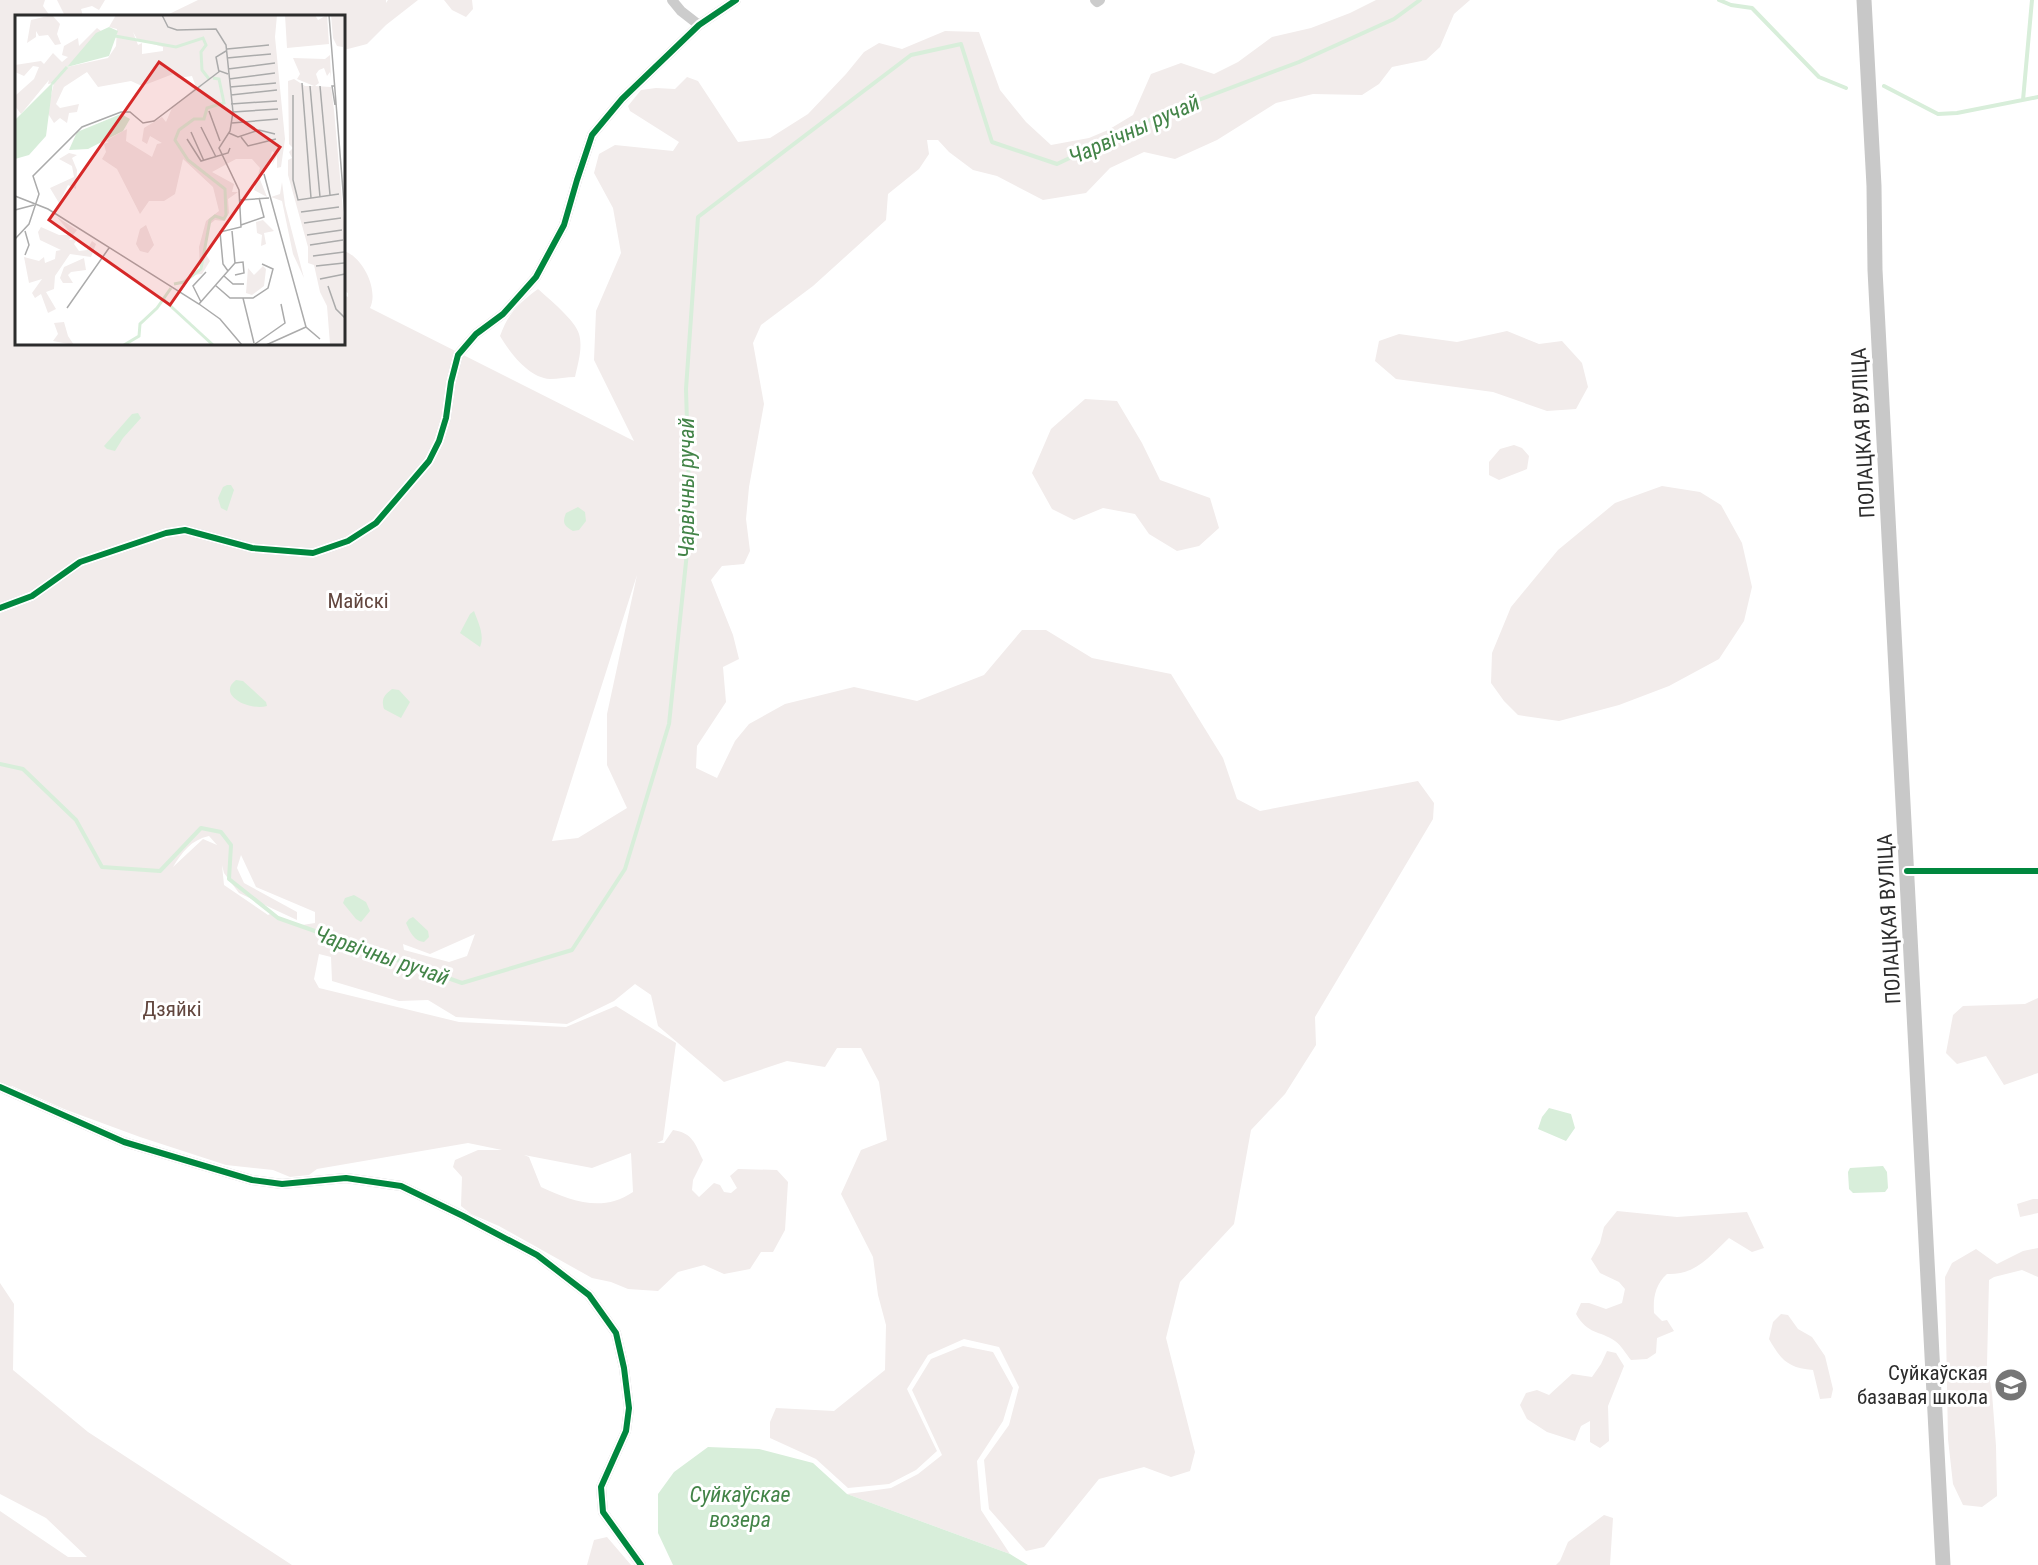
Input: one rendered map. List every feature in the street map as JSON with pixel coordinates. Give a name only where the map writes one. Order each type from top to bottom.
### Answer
[{"type":"main road","name":"ПОЛАЦКАЯ ВУЛІЦА","points":[[1864,0],[1874,186],[1875,270],[1942,1565]]},
{"type":"street","points":[[672,0],[681,11],[699,25]]},
{"type":"street","points":[[0,608],[33,596],[81,562],[166,533],[185,530],[252,548],[313,553],[348,542],[376,523],[429,461],[439,441],[446,418],[451,382],[458,355],[476,334],[503,314],[536,277],[564,225],[592,135],[622,99],[699,25],[736,0]]},
{"type":"street","points":[[1907,871],[2038,871]]},
{"type":"street","points":[[0,1087],[124,1142],[252,1180],[282,1184],[346,1178],[401,1186],[537,1256],[589,1295],[616,1333],[624,1368],[629,1408],[626,1431],[601,1487],[603,1512],[641,1565]]},
{"type":"green space","points":[[0,0],[45,0],[43,6],[49,15],[15,15],[15,345],[345,345],[345,296],[348,297],[348,293],[345,292],[345,251],[357,260],[368,275],[372,292],[370,308],[634,441],[594,360],[596,311],[621,253],[613,208],[594,173],[599,154],[615,145],[673,151],[679,142],[630,111],[628,106],[641,90],[675,89],[687,77],[698,81],[738,142],[770,138],[808,114],[864,52],[879,43],[902,49],[945,31],[979,32],[1000,90],[1026,122],[1051,145],[1089,138],[1133,115],[1151,74],[1181,63],[1214,74],[1238,62],[1272,37],[1311,28],[1376,0],[1470,0],[1454,14],[1440,47],[1426,60],[1392,67],[1379,84],[1362,95],[1313,94],[1276,103],[1217,140],[1175,159],[1144,152],[1110,168],[1086,193],[1043,200],[997,176],[973,170],[949,152],[938,140],[927,140],[929,154],[919,169],[888,194],[886,220],[813,286],[761,325],[753,343],[764,404],[749,487],[746,519],[750,551],[744,564],[722,566],[711,580],[733,635],[739,659],[723,667],[726,702],[697,746],[696,768],[717,778],[735,741],[749,724],[785,704],[854,687],[917,701],[984,675],[1022,630],[1046,630],[1092,658],[1171,674],[1223,758],[1237,799],[1260,811],[1418,781],[1434,803],[1433,819],[1315,1017],[1316,1045],[1285,1094],[1251,1130],[1234,1224],[1180,1282],[1166,1338],[1195,1452],[1190,1471],[1171,1477],[1144,1467],[1099,1479],[1044,1547],[1026,1551],[989,1509],[984,1460],[1009,1425],[1019,1387],[999,1347],[964,1339],[928,1355],[907,1389],[937,1451],[916,1470],[889,1484],[848,1488],[816,1459],[770,1438],[770,1422],[776,1408],[834,1411],[885,1370],[886,1325],[878,1295],[873,1257],[841,1194],[861,1150],[887,1140],[879,1082],[861,1048],[837,1048],[825,1067],[787,1061],[724,1082],[658,1026],[651,995],[635,984],[614,1001],[567,1024],[456,1017],[428,1000],[399,1001],[332,981],[331,957],[319,954],[314,979],[319,988],[459,1022],[566,1027],[616,1006],[676,1043],[663,1140],[657,1143],[664,1143],[673,1130],[680,1131],[692,1140],[703,1160],[693,1180],[692,1190],[699,1197],[714,1183],[720,1185],[724,1192],[731,1193],[737,1188],[730,1176],[738,1169],[777,1170],[788,1182],[785,1230],[773,1252],[761,1252],[750,1269],[724,1274],[704,1265],[678,1272],[658,1291],[628,1289],[592,1278],[499,1226],[471,1214],[461,1206],[462,1177],[453,1167],[455,1160],[478,1150],[502,1150],[468,1143],[317,1169],[309,1175],[290,1177],[273,1170],[226,1165],[140,1137],[64,1109],[12,1086],[0,1087]],"holes":[[[637,575],[607,714],[607,765],[627,808],[578,838],[552,841]],[[209,836],[217,845],[203,839],[173,867],[188,847],[197,840]],[[241,855],[256,887],[315,912],[315,923],[296,926],[268,915],[224,885],[222,865],[224,873],[239,893],[297,920],[297,912],[244,883],[237,868]],[[475,934],[467,956],[449,962],[404,950],[403,944],[430,954]],[[631,1153],[633,1192],[610,1202],[598,1203],[587,1203],[564,1197],[541,1187],[529,1157],[524,1155],[592,1168]]]},
{"type":"green space","points":[[57,0],[105,0],[99,10],[92,6],[81,9],[83,15],[64,15]]},
{"type":"green space","points":[[198,0],[386,0],[386,3],[388,0],[418,0],[386,25],[367,44],[345,50],[345,15],[167,15]]},
{"type":"green space","points":[[444,0],[472,0],[473,9],[466,17],[452,10]]},
{"type":"green space","points":[[538,289],[561,310],[577,329],[580,355],[575,377],[542,378],[515,357],[500,336],[515,309]]},
{"type":"green space","points":[[1507,331],[1539,344],[1562,341],[1582,363],[1588,387],[1576,409],[1547,411],[1493,392],[1396,379],[1375,361],[1379,341],[1399,334],[1457,342]]},
{"type":"green space","points":[[1085,399],[1117,401],[1142,443],[1160,480],[1210,498],[1219,528],[1199,546],[1177,551],[1149,534],[1135,514],[1103,508],[1074,520],[1052,509],[1032,473],[1051,429]]},
{"type":"green space","points":[[1514,445],[1522,448],[1529,456],[1527,469],[1499,480],[1489,475],[1489,462],[1500,449]]},
{"type":"green space","points":[[1662,486],[1700,492],[1721,505],[1742,543],[1752,587],[1744,621],[1719,659],[1669,686],[1619,705],[1559,721],[1518,715],[1491,683],[1492,653],[1511,607],[1558,550],[1615,503]]},
{"type":"green space","points":[[2038,998],[2038,1073],[2004,1085],[1986,1056],[1957,1064],[1946,1053],[1953,1015],[1963,1006],[2025,1004]]},
{"type":"green space","points":[[2038,1199],[2038,1213],[2020,1217],[2017,1204]]},
{"type":"green space","points":[[1617,1211],[1677,1217],[1747,1212],[1764,1248],[1752,1252],[1729,1238],[1701,1264],[1677,1274],[1667,1274],[1656,1292],[1654,1313],[1662,1321],[1667,1320],[1674,1331],[1657,1338],[1656,1353],[1647,1359],[1631,1360],[1617,1343],[1589,1329],[1576,1314],[1581,1303],[1589,1303],[1606,1309],[1622,1303],[1625,1289],[1619,1282],[1600,1273],[1591,1259],[1600,1243],[1604,1227]]},
{"type":"green space","points":[[2038,1248],[2038,1277],[2022,1270],[1989,1280],[1987,1365],[1992,1393],[1997,1496],[1982,1507],[1963,1505],[1953,1484],[1948,1439],[1945,1277],[1952,1263],[1976,1249],[1997,1264],[2023,1251]]},
{"type":"green space","points":[[0,1283],[14,1304],[13,1370],[88,1432],[292,1565],[0,1565],[0,1511],[68,1557],[87,1557],[46,1518],[0,1494]]},
{"type":"green space","points":[[1781,1314],[1788,1315],[1798,1329],[1812,1337],[1825,1356],[1833,1389],[1831,1398],[1820,1399],[1813,1370],[1786,1362],[1773,1346],[1769,1339],[1773,1322]]},
{"type":"green space","points":[[963,1346],[993,1352],[1013,1388],[1003,1421],[977,1461],[981,1510],[1010,1554],[847,1494],[891,1488],[918,1474],[942,1455],[912,1390],[931,1359]]},
{"type":"green space","points":[[1607,1351],[1616,1353],[1624,1366],[1608,1406],[1609,1441],[1600,1448],[1590,1442],[1590,1421],[1581,1426],[1575,1441],[1547,1432],[1527,1419],[1520,1405],[1526,1393],[1537,1390],[1549,1395],[1572,1374],[1592,1377]]},
{"type":"green space","points":[[1604,1515],[1613,1518],[1610,1565],[1556,1565],[1568,1542]]},
{"type":"green space","points":[[607,1537],[631,1565],[587,1565],[594,1540]]},
{"type":"water","points":[[138,413],[141,418],[115,451],[107,449],[104,446],[132,414]]},
{"type":"water","points":[[231,485],[234,490],[227,511],[221,508],[218,498],[223,487]]},
{"type":"water","points":[[578,507],[585,512],[586,521],[579,530],[573,531],[566,526],[564,519],[566,513]]},
{"type":"water","points":[[474,611],[481,633],[480,647],[460,633]]},
{"type":"water","points":[[236,680],[243,681],[266,702],[267,706],[252,706],[238,701],[230,691]]},
{"type":"water","points":[[392,689],[399,690],[410,702],[401,718],[384,709],[384,698]]},
{"type":"water","points":[[354,895],[366,902],[370,911],[361,922],[343,903],[345,898]]},
{"type":"water","points":[[413,917],[428,931],[429,937],[424,942],[415,938],[406,923]]},
{"type":"water","points":[[1549,1108],[1571,1114],[1575,1128],[1566,1141],[1538,1129],[1542,1117]]},
{"type":"water","points":[[1883,1166],[1887,1172],[1888,1188],[1885,1192],[1853,1193],[1849,1189],[1848,1172],[1850,1168]]},
{"type":"water","name":"Суйкаўскае возера","points":[[708,1447],[759,1449],[813,1463],[847,1494],[1010,1554],[1028,1565],[673,1565],[658,1533],[658,1494],[674,1472]]},
{"type":"waterway","name":"Чарвічны ручай","points":[[0,764],[23,769],[76,820],[102,867],[160,871],[201,828],[221,832],[231,845],[229,879],[278,918],[462,983],[572,950],[625,869],[669,724],[690,524],[686,389],[698,217],[911,55],[961,44],[992,142],[1057,164],[1167,112],[1299,62],[1394,19],[1420,0]]},
{"type":"waterway","name":"Чарвічны ручай","points":[[1719,0],[1731,5],[1752,8],[1819,77],[1846,88]]},
{"type":"waterway","points":[[2023,100],[2032,0]]},
{"type":"waterway","points":[[1884,86],[1938,114],[1957,113],[2038,97]]},
{"type":"cycle path","points":[[0,608],[32,596],[80,562],[166,533],[185,530],[252,548],[313,553],[348,541],[376,523],[429,461],[439,441],[446,418],[451,382],[458,355],[476,334],[503,314],[536,277],[564,225],[592,135],[622,99],[699,25],[736,0]]},
{"type":"cycle path","points":[[1907,871],[2038,871]]},
{"type":"cycle path","points":[[0,1087],[124,1142],[252,1180],[282,1184],[346,1178],[401,1186],[537,1255],[589,1295],[616,1333],[624,1368],[629,1408],[626,1431],[601,1487],[603,1512],[641,1565]]},
{"type":"place","name":"Суйкаўская базавая школа","points":[[2011,1385]]},
{"type":"park label","name":"Майскі","points":[[358,601]]},
{"type":"park label","name":"Дзяйкі","points":[[172,1009]]}]
